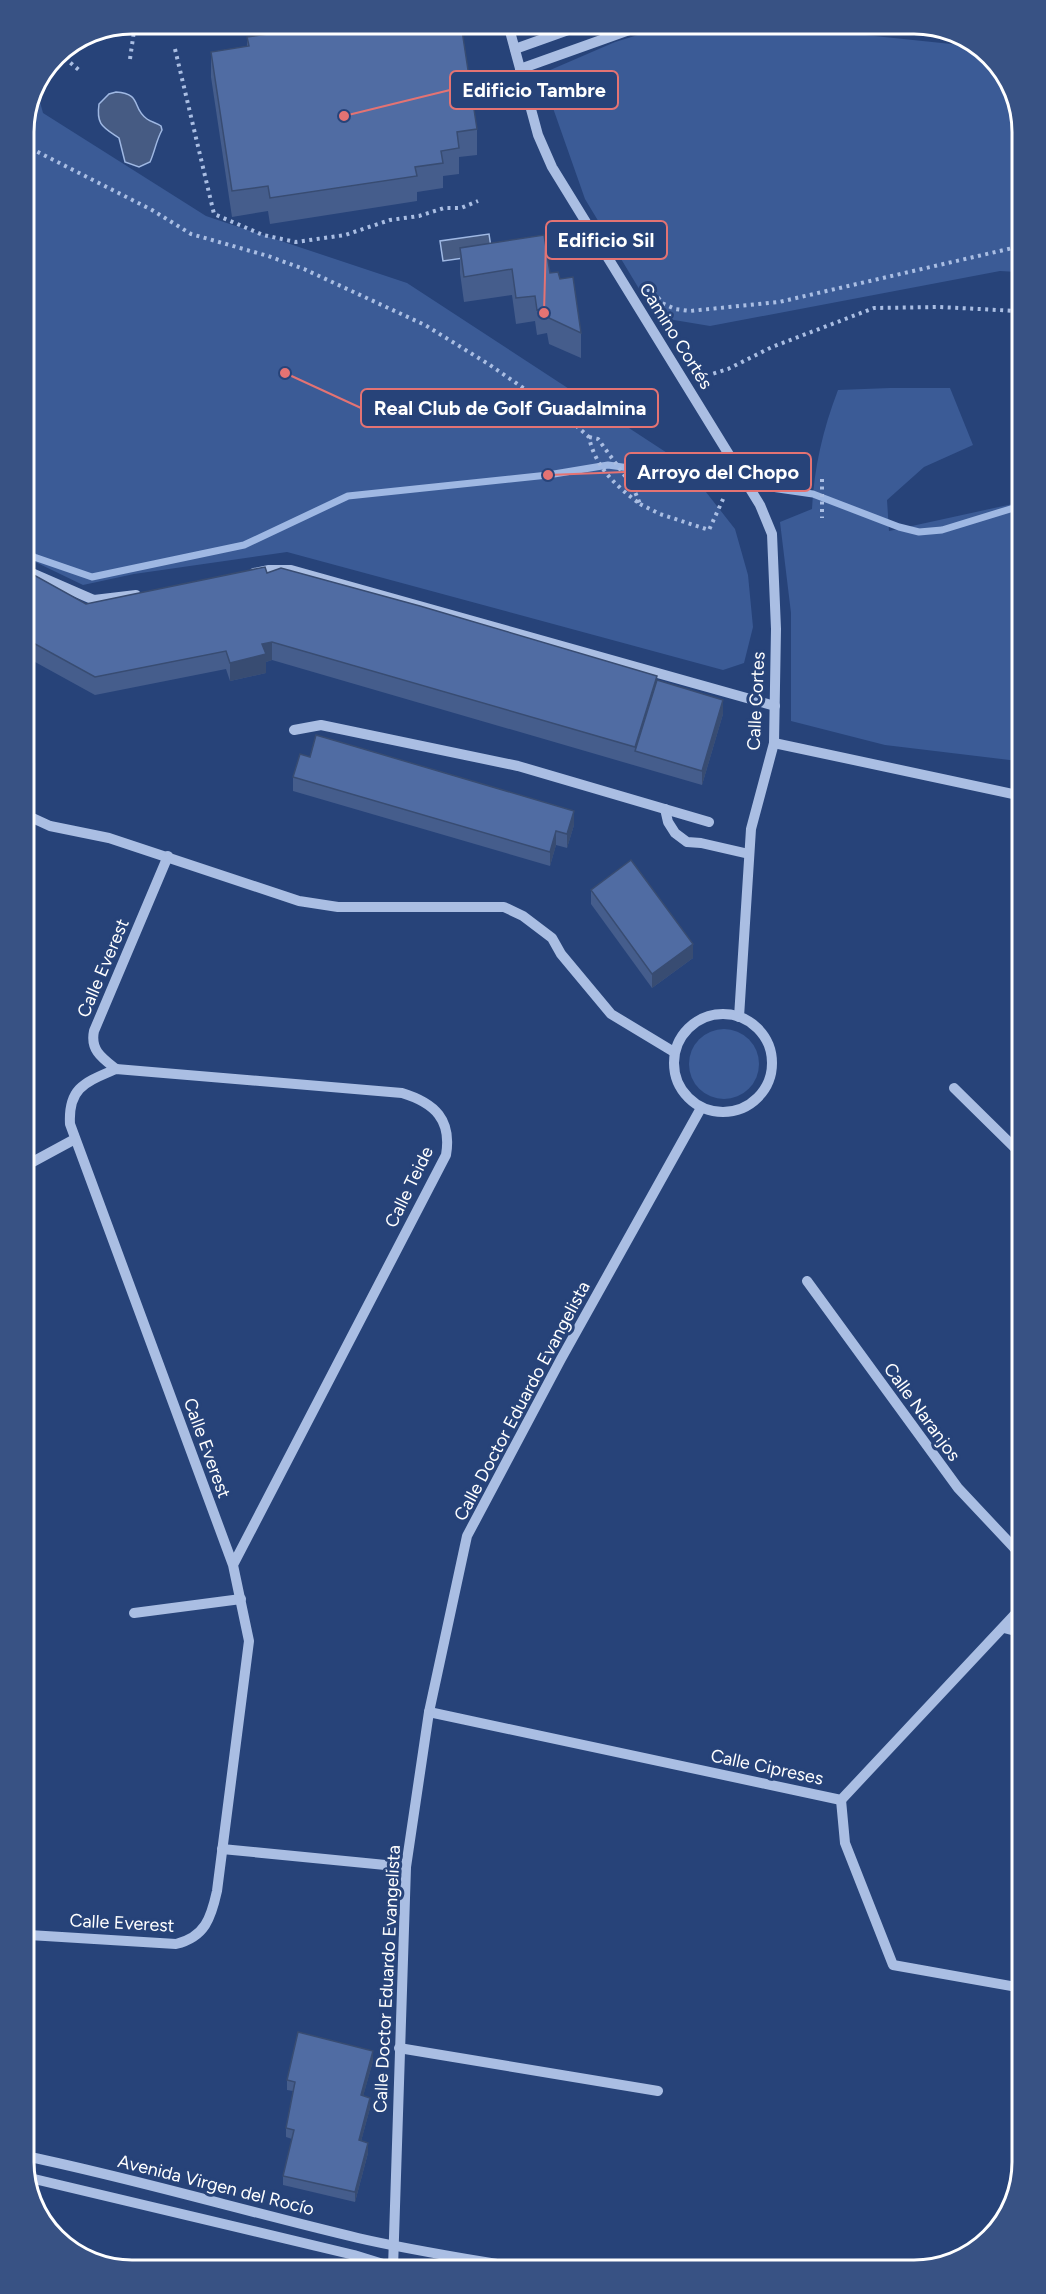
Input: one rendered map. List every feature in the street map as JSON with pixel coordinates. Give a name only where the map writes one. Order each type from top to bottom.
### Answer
[{"type":"street","name":"Camino Cortés","points":[[511,34],[538,135],[552,167],[717,436]]},
{"type":"street","points":[[515,49],[555,35]]},
{"type":"street","points":[[520,69],[616,35]]},
{"type":"street","name":"Calle Cortes","points":[[717,436],[760,505],[772,534],[776,629],[774,743],[751,829],[739,1017]]},
{"type":"street","points":[[247,574],[269,570],[291,570],[775,706]]},
{"type":"street","points":[[35,574],[94,600],[148,593]]},
{"type":"street","points":[[294,730],[321,725],[518,766],[709,822]]},
{"type":"street","points":[[774,743],[1012,794]]},
{"type":"street","points":[[665,809],[668,822],[675,833],[687,842],[749,854]]},
{"type":"street","points":[[35,819],[50,826],[109,838],[168,856],[299,901],[338,907],[504,907],[523,916],[552,938],[561,954],[611,1014],[674,1052]]},
{"type":"street","name":"Calle Everest","points":[[34,1935],[176,1944],[189,1941],[202,1930],[213,1909],[249,1641],[232,1565],[70,1124],[69,1108],[78,1089],[91,1079],[116,1069],[94,1047],[92,1040],[94,1031],[168,856]]},
{"type":"street","points":[[723,1014],[739,1017],[752,1023],[769,1046],[772,1061],[771,1075],[765,1089],[756,1100],[730,1113],[716,1113],[701,1108],[681,1091],[673,1066],[674,1052],[681,1037],[692,1024],[707,1016],[723,1014]]},
{"type":"street","name":"Calle Teide","points":[[116,1069],[402,1093],[421,1099],[434,1109],[444,1122],[448,1142],[446,1155],[232,1565]]},
{"type":"street","points":[[954,1088],[1012,1145]]},
{"type":"street","name":"Calle Doctor Eduardo Evangelista","points":[[394,2259],[406,1867],[429,1712],[467,1536],[561,1359],[701,1108]]},
{"type":"street","points":[[34,1161],[75,1139]]},
{"type":"street","name":"Calle Naranjos","points":[[807,1281],[958,1488],[1012,1545]]},
{"type":"street","points":[[134,1613],[240,1599]]},
{"type":"street","name":"Calle Cipreses","points":[[429,1712],[841,1800],[1012,1619]]},
{"type":"street","points":[[1004,1629],[1012,1630]]},
{"type":"street","points":[[841,1800],[845,1843],[893,1965],[1012,1986]]},
{"type":"street","points":[[222,1849],[406,1867]]},
{"type":"street","points":[[399,2048],[658,2091]]},
{"type":"street","name":"Avenida Virgen del Rocío","points":[[34,2158],[189,2193],[394,2246],[471,2259]]},
{"type":"street","name":"Avenida Virgen del Rocío","points":[[36,2179],[368,2259]]},
{"type":"path","points":[[130,59],[134,34]]},
{"type":"path","points":[[175,49],[214,214],[263,235],[296,242],[345,236],[390,220],[419,216],[444,208],[461,208],[478,201]]},
{"type":"path","points":[[67,60],[80,71]]},
{"type":"path","points":[[35,151],[152,210],[191,234],[304,269],[425,325],[490,365],[571,421],[589,437],[598,439],[633,487],[640,504]]},
{"type":"path","points":[[633,298],[653,290],[662,303],[675,309],[690,311],[779,302],[1012,248]]},
{"type":"path","points":[[685,383],[728,369],[772,347],[874,308],[940,307],[1012,311]]},
{"type":"path","points":[[589,437],[592,450],[611,481],[640,504],[660,514],[709,530],[724,497]]},
{"type":"path","points":[[822,479],[822,518]]},
{"type":"shaded area","points":[[639,35],[865,35],[956,44],[963,48],[987,68],[995,78],[1010,113],[1012,272],[1000,271],[710,326],[656,317],[585,199],[541,74],[615,42]]},
{"type":"shaded area","points":[[116,92],[130,96],[142,115],[161,126],[162,130],[150,162],[139,167],[125,162],[119,138],[105,128],[100,121],[99,104],[109,94]]},
{"type":"shaded area","points":[[40,102],[43,113],[206,216],[407,283],[684,464],[735,529],[748,575],[753,627],[744,663],[723,670],[287,552],[134,574],[83,585],[35,562],[35,126]]},
{"type":"shaded area","points":[[489,234],[492,254],[443,261],[440,241]]},
{"type":"shaded area","points":[[950,388],[973,445],[924,467],[887,500],[889,531],[1012,504],[1012,760],[885,745],[791,721],[791,613],[780,522],[812,509],[820,449],[838,390]]},
{"type":"shaded area","points":[[731,1029],[744,1035],[753,1044],[757,1050],[759,1064],[757,1078],[749,1089],[738,1097],[717,1099],[699,1089],[691,1078],[689,1057],[699,1039],[710,1031]]},
{"type":"building","points":[[266,34],[463,34],[477,129],[457,132],[459,148],[441,151],[443,163],[415,167],[417,176],[270,198],[268,186],[232,191],[211,52],[249,46],[247,37]]},
{"type":"building","points":[[544,235],[550,273],[558,272],[560,279],[573,277],[581,333],[549,318],[547,308],[537,310],[535,296],[516,298],[512,269],[464,277],[460,248]]},
{"type":"building","points":[[265,567],[267,573],[281,568],[420,606],[657,676],[635,747],[272,642],[262,644],[266,654],[230,663],[226,651],[95,677],[35,644],[35,575],[86,604]]},
{"type":"building","points":[[657,680],[723,700],[702,771],[635,751]]},
{"type":"building","points":[[316,735],[574,811],[567,834],[556,831],[550,852],[293,777],[300,754],[310,757]]},
{"type":"building","points":[[631,860],[693,944],[652,974],[591,890]]},
{"type":"building","points":[[298,2032],[373,2051],[361,2095],[370,2098],[359,2140],[368,2143],[355,2192],[283,2176],[294,2130],[286,2128],[295,2082],[287,2080]]},
{"type":"waterway","points":[[35,557],[92,577],[244,545],[348,496],[548,475],[608,465],[813,494],[899,527],[919,532],[942,530],[1012,509]]},
{"type":"place","name":"Edificio Tambre","points":[[344,116]]},
{"type":"place","name":"Edificio Sil","points":[[544,313]]},
{"type":"place","name":"Real Club de Golf Guadalmina","points":[[285,373]]},
{"type":"place","name":"Arroyo del Chopo","points":[[548,475]]}]
